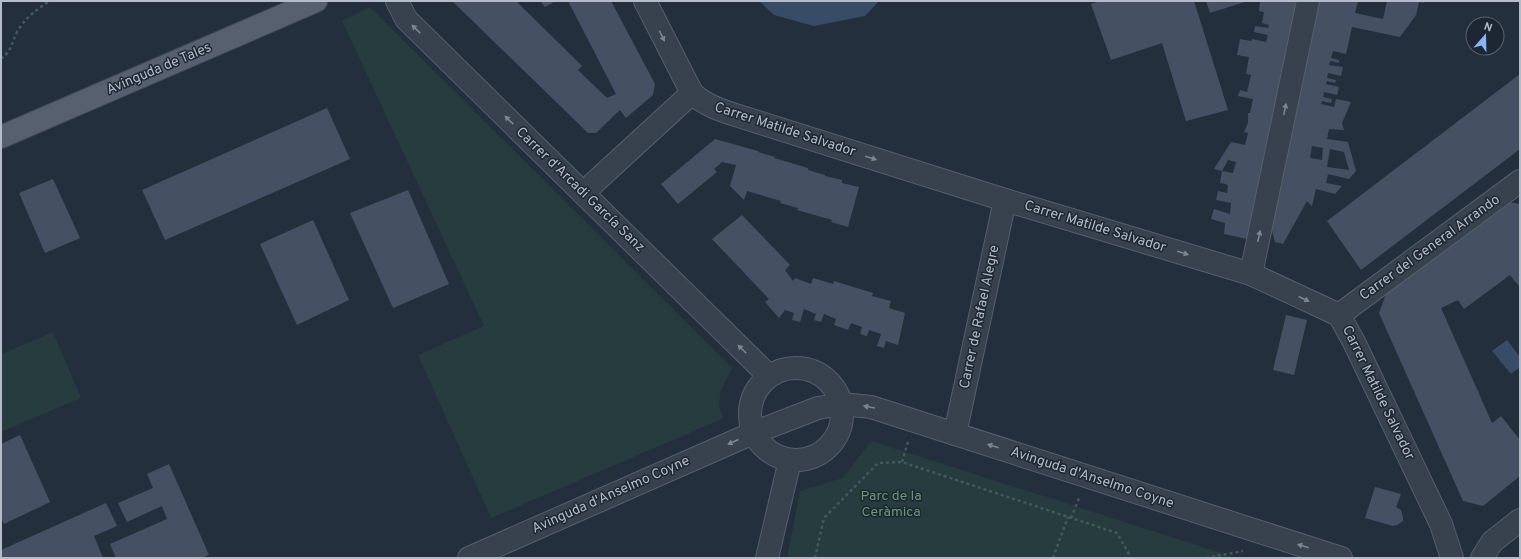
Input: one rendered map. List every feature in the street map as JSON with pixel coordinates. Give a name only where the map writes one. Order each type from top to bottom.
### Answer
[{"type":"main road","name":"Avinguda de Tales","points":[[1,137],[316,1]]},
{"type":"street","name":"Carrer d'Arcadi García Sanz","points":[[397,1],[406,19],[769,376]]},
{"type":"street","name":"Carrer Matilde Salvador","points":[[645,1],[692,93],[709,105],[745,118],[1005,200],[1251,274],[1339,315],[1354,342],[1441,524],[1452,558]]},
{"type":"street","points":[[1251,274],[1308,1]]},
{"type":"street","points":[[583,193],[692,93]]},
{"type":"street","name":"Carrer del General Arrando","points":[[1339,315],[1520,181]]},
{"type":"street","name":"Carrer de Rafael Alegre","points":[[955,434],[1005,200]]},
{"type":"street","points":[[791,368],[813,371],[832,384],[842,404],[839,433],[819,455],[790,460],[768,451],[753,433],[750,412],[755,392],[769,376],[791,368]]},
{"type":"street","name":"Avinguda d'Anselmo Coyne","points":[[469,558],[753,433],[818,408],[842,404],[871,406],[1341,558]]},
{"type":"street","points":[[767,558],[790,460]]},
{"type":"street","points":[[1482,558],[1492,542],[1520,520]]},
{"type":"path","points":[[1,59],[9,52],[18,30],[31,14],[50,1]]},
{"type":"path","points":[[815,558],[824,518],[878,463],[902,462],[1117,533],[1130,558]]},
{"type":"path","points":[[1053,558],[1068,517]]},
{"type":"green space","points":[[370,7],[732,368],[720,392],[719,408],[724,418],[491,518],[418,355],[484,326],[342,21]]},
{"type":"green space","points":[[53,332],[81,398],[1,432],[1,354]]},
{"type":"green space","name":"Parc de la Ceràmica","points":[[871,441],[1237,558],[787,558],[800,491],[843,478]]},
{"type":"water","points":[[759,1],[879,1],[865,16],[814,26],[774,15]]},
{"type":"water","points":[[1507,340],[1520,357],[1520,367],[1511,374],[1492,351]]},
{"type":"building","points":[[452,1],[518,1],[517,2],[582,66],[578,70],[607,98],[616,94],[568,1],[611,1],[655,84],[653,95],[626,118],[620,110],[596,133],[588,133]]},
{"type":"building","points":[[540,1],[556,1],[545,7]]},
{"type":"building","points":[[1100,1],[1194,1],[1228,110],[1186,121],[1162,43],[1111,60],[1091,4]]},
{"type":"building","points":[[1206,1],[1248,1],[1210,13]]},
{"type":"building","points":[[1260,1],[1299,1],[1247,239],[1224,234],[1225,223],[1211,219],[1214,209],[1230,214],[1231,203],[1216,200],[1218,191],[1227,193],[1228,186],[1220,183],[1222,171],[1214,169],[1231,142],[1245,145],[1248,133],[1244,132],[1248,123],[1248,113],[1250,113],[1253,99],[1238,96],[1240,90],[1247,92],[1251,75],[1246,74],[1249,57],[1237,55],[1240,39],[1251,41],[1252,39],[1266,42],[1268,35],[1254,32],[1255,26],[1268,28],[1269,25],[1262,23],[1264,12],[1259,11]],"holes":[[[1228,160],[1236,162],[1233,173],[1222,171]]]},
{"type":"building","points":[[1319,1],[1358,1],[1355,13],[1383,19],[1387,1],[1425,1],[1424,3],[1419,2],[1416,15],[1400,37],[1352,27],[1346,54],[1333,51],[1331,58],[1339,60],[1339,63],[1330,61],[1329,65],[1343,67],[1341,76],[1328,73],[1327,78],[1336,80],[1335,83],[1327,81],[1326,84],[1339,87],[1337,95],[1324,92],[1323,97],[1332,99],[1331,103],[1322,101],[1321,104],[1334,107],[1336,99],[1351,102],[1342,123],[1344,130],[1329,129],[1327,139],[1348,142],[1356,171],[1349,179],[1328,174],[1326,183],[1342,186],[1335,194],[1316,189],[1312,206],[1307,201],[1283,244],[1275,242],[1271,227]],"holes":[[[1312,146],[1323,148],[1322,160],[1310,158]],[[1330,149],[1344,152],[1349,170],[1327,167]]]},
{"type":"building","points":[[1520,74],[1520,149],[1361,270],[1327,221]]},
{"type":"building","points":[[327,108],[350,159],[165,240],[142,190]]},
{"type":"building","points":[[715,139],[758,151],[775,157],[774,158],[808,168],[808,170],[825,176],[842,180],[842,183],[859,187],[848,227],[831,222],[832,220],[797,210],[798,208],[780,203],[781,201],[747,191],[744,200],[730,186],[736,165],[722,162],[714,169],[717,172],[678,204],[661,184]]},
{"type":"building","points":[[53,179],[80,238],[45,253],[19,193]]},
{"type":"building","points":[[408,190],[449,284],[393,308],[350,213]]},
{"type":"building","points":[[1507,202],[1520,204],[1520,287],[1510,275],[1464,309],[1458,300],[1441,308],[1492,423],[1501,416],[1520,440],[1520,476],[1483,506],[1463,501],[1379,313],[1386,294]]},
{"type":"building","points":[[742,215],[790,265],[785,270],[793,281],[795,278],[811,284],[813,278],[833,284],[834,281],[873,293],[872,296],[891,301],[889,308],[905,313],[898,345],[886,341],[884,348],[877,346],[881,334],[869,330],[867,336],[860,334],[862,327],[851,323],[848,330],[834,325],[836,319],[824,314],[821,322],[814,320],[816,314],[804,309],[800,322],[792,320],[794,313],[785,310],[779,318],[765,302],[769,299],[712,239]]},
{"type":"building","points":[[313,220],[349,300],[297,325],[260,244]]},
{"type":"building","points":[[1286,315],[1307,320],[1294,375],[1273,370]]},
{"type":"building","points":[[20,435],[50,502],[4,524],[1,518],[1,444]]},
{"type":"building","points":[[169,464],[209,555],[202,558],[116,558],[110,544],[167,519],[162,506],[127,522],[118,503],[153,488],[147,474]]},
{"type":"building","points":[[1375,487],[1401,494],[1396,507],[1401,510],[1403,521],[1393,526],[1365,518]]},
{"type":"building","points":[[106,503],[117,526],[94,536],[103,558],[1,558],[1,550]]}]
